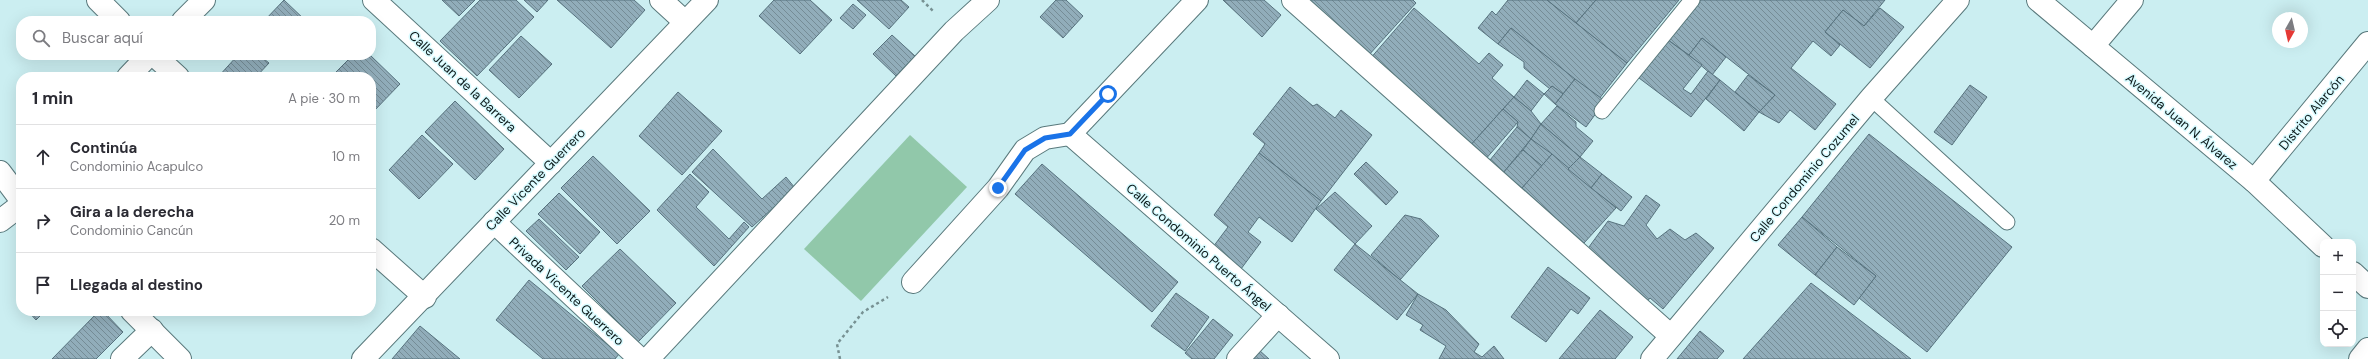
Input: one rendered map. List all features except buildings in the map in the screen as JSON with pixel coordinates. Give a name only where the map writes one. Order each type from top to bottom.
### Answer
[{"type":"street","points":[[98,0],[114,16]]},
{"type":"street","points":[[188,16],[204,0]]},
{"type":"street","name":"Calle Juan de la Barrera","points":[[374,0],[551,163]]},
{"type":"street","points":[[661,0],[685,22]]},
{"type":"street","name":"Calle Vicente Guerrero","points":[[364,359],[425,297],[494,222],[707,0]]},
{"type":"street","points":[[648,359],[954,31],[988,0]]},
{"type":"street","points":[[913,282],[998,188],[1025,150],[1045,138],[1070,134],[1197,0]]},
{"type":"street","points":[[1293,0],[1671,336]]},
{"type":"street","name":"Calle Condominio Cozumel","points":[[1652,359],[1871,98],[1958,0]]},
{"type":"street","name":"Avenida Juan N. Álvarez","points":[[2038,0],[2254,181],[2320,243]]},
{"type":"street","points":[[2093,46],[2132,0]]},
{"type":"street","name":"Distrito Alarcón","points":[[2254,181],[2368,43]]},
{"type":"street","points":[[133,72],[144,60]]},
{"type":"street","points":[[159,60],[173,72]]},
{"type":"street","name":"Calle Condominio Puerto Ángel","points":[[1070,134],[1328,359]]},
{"type":"street","points":[[0,172],[16,193]]},
{"type":"street","points":[[0,221],[16,209]]},
{"type":"street","name":"Privada Vicente Guerrero","points":[[494,222],[640,359]]},
{"type":"street","points":[[376,253],[425,297]]},
{"type":"street","points":[[2355,275],[2368,287]]},
{"type":"street","points":[[1238,359],[1278,315]]},
{"type":"street","points":[[137,316],[180,359]]},
{"type":"street","points":[[122,359],[152,330]]},
{"type":"street","points":[[2360,359],[2368,350]]},
{"type":"lane","points":[[1602,111],[1692,0]]},
{"type":"lane","points":[[1871,98],[2007,222]]},
{"type":"path","points":[[840,359],[837,344],[863,312],[913,282]]},
{"type":"green space","points":[[910,135],[967,187],[861,301],[804,249]]},
{"type":"route","points":[[998,188],[1025,150],[1045,138],[1070,134],[1108,94]]}]
